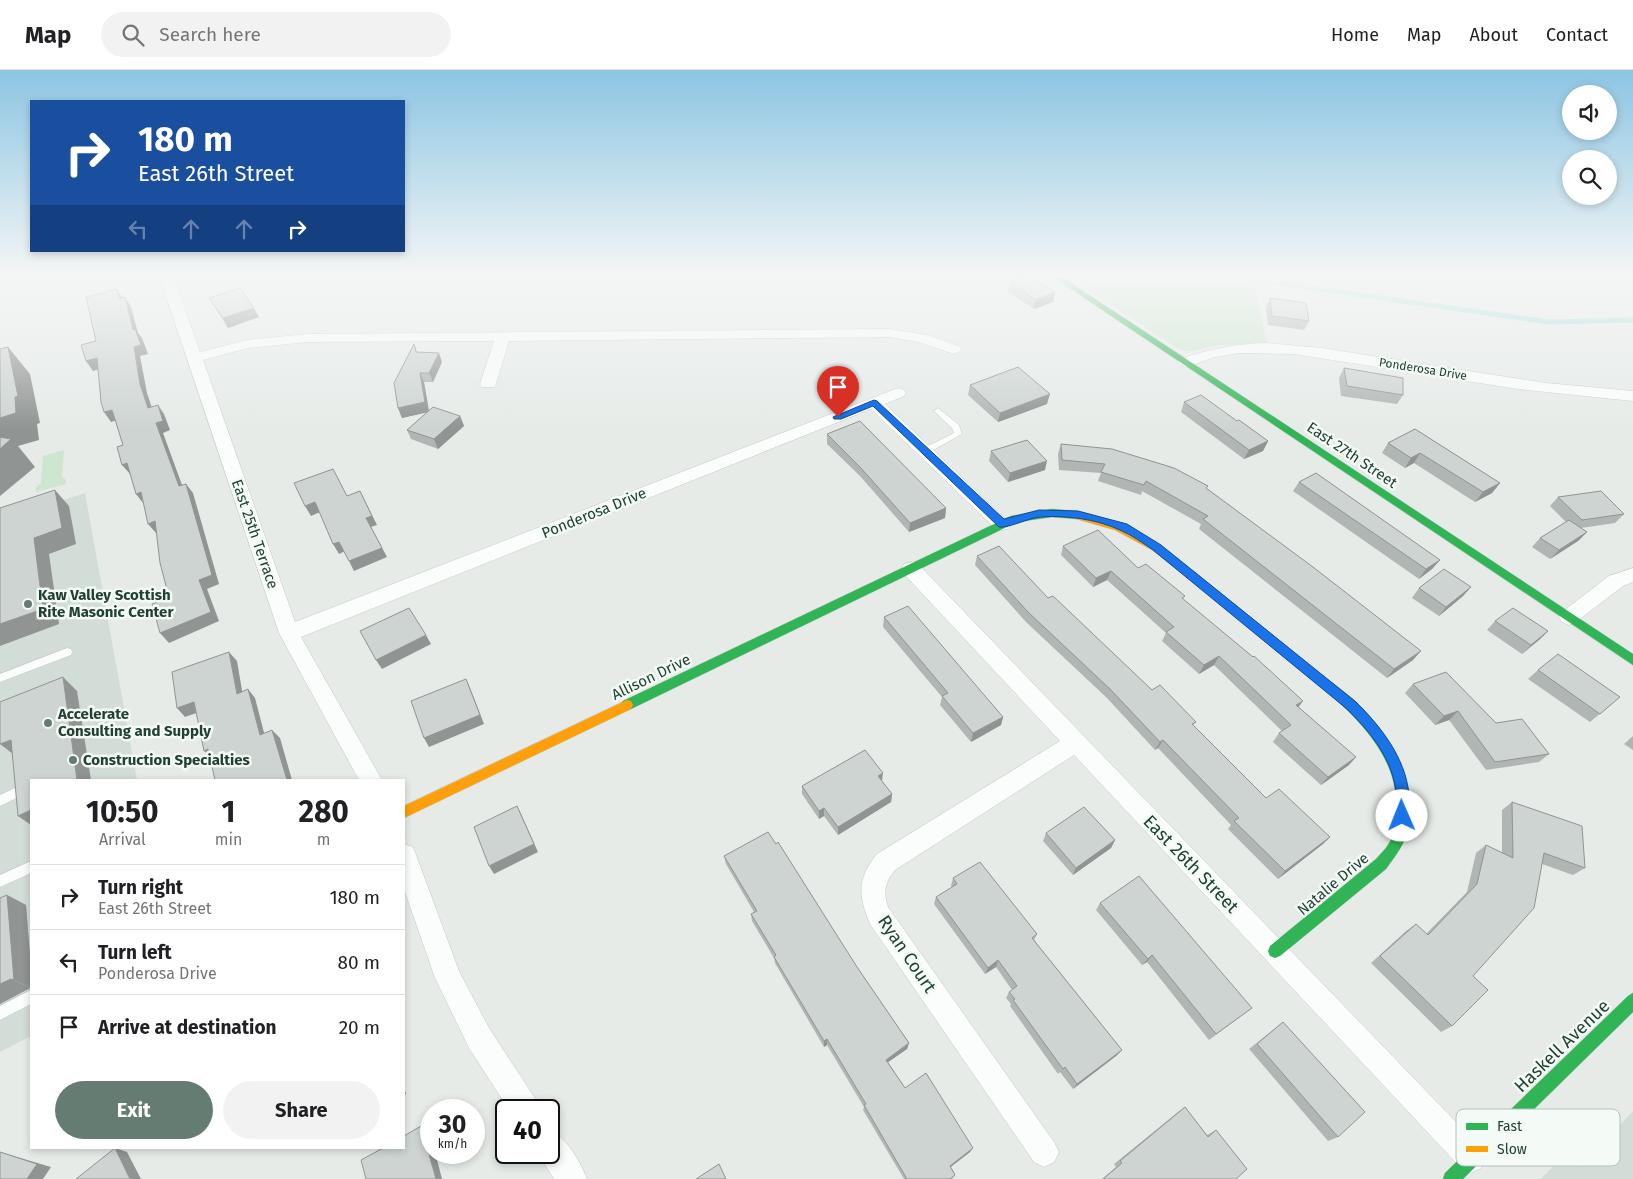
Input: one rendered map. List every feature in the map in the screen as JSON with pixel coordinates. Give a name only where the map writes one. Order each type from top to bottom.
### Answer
[{"type":"street","name":"East 25th Terrace","points":[[183,327],[290,633],[370,779]]},
{"type":"street","name":"East 27th Street","points":[[1133,327],[1633,660]]},
{"type":"street","points":[[194,358],[247,344],[274,340],[503,336],[890,333],[922,338],[954,349]]},
{"type":"street","points":[[488,384],[503,336]]},
{"type":"street","name":"Ponderosa Drive","points":[[1186,362],[1217,351],[1239,348],[1288,349],[1543,387],[1633,396]]},
{"type":"street","name":"Ponderosa Drive","points":[[290,633],[898,393]]},
{"type":"street","points":[[874,403],[1002,524]]},
{"type":"street","name":"Natalie Drive","points":[[911,569],[1002,524],[1021,517],[1058,512],[1104,520],[1141,536],[1351,705],[1369,723],[1384,743],[1395,763],[1401,785],[1404,806],[1401,826],[1394,846],[1381,864],[1275,951]]},
{"type":"street","name":"East 26th Street","points":[[911,569],[1456,1142]]},
{"type":"street","name":"Allison Drive","points":[[405,812],[911,569]]},
{"type":"street","points":[[1569,618],[1616,582],[1633,574]]},
{"type":"street","name":"Ryan Court","points":[[1044,1152],[879,915],[873,902],[872,887],[875,874],[886,862],[1075,743]]},
{"type":"street","points":[[405,858],[448,978],[479,1038],[519,1099]]},
{"type":"street","name":"Haskell Avenue","points":[[1522,1109],[1633,1001]]},
{"type":"street","points":[[560,1161],[572,1179]]},
{"type":"street","name":"Haskell Avenue","points":[[1450,1179],[1463,1166]]},
{"type":"lane","points":[[924,451],[958,434],[956,427],[938,411]]},
{"type":"lane","points":[[0,678],[67,652]]},
{"type":"lane","points":[[0,801],[23,789]]},
{"type":"lane","points":[[0,881],[30,867]]},
{"type":"lane","points":[[0,1013],[30,998]]},
{"type":"shaded area","points":[[85,493],[137,779],[30,779],[30,1037],[0,1052],[0,521]]},
{"type":"shaded area","points":[[1633,1111],[1633,1179],[1541,1179],[1554,1166],[1620,1166],[1620,1125]]},
{"type":"green space","points":[[1145,327],[1263,327],[1267,344],[1218,345],[1191,351],[1180,350]]},
{"type":"green space","points":[[64,450],[62,477],[66,480],[66,484],[36,492],[36,487],[41,483],[43,456]]},
{"type":"building","points":[[93,327],[132,327],[133,330],[135,329],[141,345],[134,347],[140,384],[148,408],[158,405],[163,421],[156,423],[179,486],[186,484],[212,575],[199,580],[211,612],[160,633],[152,604],[169,597],[160,563],[155,521],[148,524],[141,492],[136,494],[127,463],[122,465],[117,447],[123,445],[112,410],[104,412],[101,402],[97,358],[86,361],[81,345],[96,341]]},
{"type":"building","points":[[414,344],[416,352],[439,353],[429,373],[420,373],[425,402],[398,408],[394,383]]},
{"type":"building","points":[[8,347],[18,396],[15,397],[16,413],[0,418],[0,349]]},
{"type":"building","points":[[1018,367],[1050,394],[1000,413],[970,385]]},
{"type":"building","points":[[1344,368],[1403,378],[1403,395],[1347,386]]},
{"type":"building","points":[[1201,395],[1268,441],[1249,450],[1184,402]]},
{"type":"building","points":[[433,407],[460,416],[434,439],[407,430]]},
{"type":"building","points":[[860,421],[946,508],[910,523],[860,467],[827,434]]},
{"type":"building","points":[[1415,429],[1500,483],[1483,492],[1420,453],[1411,458],[1388,443]]},
{"type":"building","points":[[0,437],[11,439],[0,449]]},
{"type":"building","points":[[1027,440],[1047,461],[1010,473],[991,451]]},
{"type":"building","points":[[1061,444],[1112,449],[1174,468],[1208,486],[1206,488],[1313,567],[1421,651],[1394,669],[1203,519],[1208,516],[1146,481],[1144,485],[1101,472],[1105,464],[1062,460]]},
{"type":"building","points":[[333,469],[347,496],[360,491],[372,516],[366,518],[382,548],[349,561],[339,542],[333,544],[315,502],[305,506],[294,483]]},
{"type":"building","points":[[1316,473],[1440,560],[1426,569],[1299,482]]},
{"type":"building","points":[[55,490],[62,528],[34,538],[43,609],[0,624],[0,508]]},
{"type":"building","points":[[1601,491],[1624,514],[1582,520],[1558,497]]},
{"type":"building","points":[[1569,520],[1587,532],[1559,550],[1540,538]]},
{"type":"building","points":[[1098,530],[1138,568],[1146,564],[1185,596],[1182,598],[1254,656],[1303,701],[1296,705],[1356,757],[1328,777],[1279,733],[1291,725],[1219,656],[1204,665],[1166,632],[1174,627],[1111,571],[1096,578],[1063,546]]},
{"type":"building","points":[[999,546],[1048,598],[1053,596],[1152,690],[1160,685],[1196,722],[1192,724],[1266,798],[1279,789],[1330,837],[1285,871],[1234,821],[1239,818],[1163,740],[1160,742],[1111,690],[1028,612],[977,556]]},
{"type":"building","points":[[1444,569],[1471,587],[1446,607],[1419,588]]},
{"type":"building","points":[[908,606],[1003,717],[973,733],[942,696],[948,693],[884,617]]},
{"type":"building","points":[[409,608],[426,635],[376,660],[360,631]]},
{"type":"building","points":[[1513,608],[1548,631],[1531,645],[1495,621]]},
{"type":"building","points":[[229,652],[237,694],[248,689],[260,735],[272,730],[287,779],[215,779],[208,749],[204,751],[194,702],[177,708],[172,672]]},
{"type":"building","points":[[1558,654],[1620,697],[1600,714],[1538,670]]},
{"type":"building","points":[[1446,672],[1496,723],[1522,719],[1549,754],[1495,762],[1458,711],[1444,716],[1413,684]]},
{"type":"building","points":[[63,677],[77,779],[30,779],[30,810],[18,816],[11,740],[0,744],[0,702]]},
{"type":"building","points":[[466,679],[480,715],[424,738],[411,701]]},
{"type":"building","points":[[865,750],[883,773],[878,776],[892,794],[838,827],[824,808],[819,811],[802,786]]},
{"type":"building","points":[[1512,802],[1582,826],[1585,868],[1544,853],[1534,908],[1473,976],[1488,990],[1452,1026],[1380,956],[1416,924],[1428,935],[1477,884],[1486,845],[1513,858]]},
{"type":"building","points":[[517,806],[534,844],[489,866],[474,827]]},
{"type":"building","points":[[1084,807],[1115,840],[1076,868],[1046,833]]},
{"type":"building","points":[[768,832],[776,844],[778,842],[857,967],[909,1043],[886,1060],[905,1088],[926,1073],[973,1148],[950,1166],[955,1175],[950,1179],[907,1179],[864,1105],[866,1104],[827,1039],[824,1041],[751,914],[757,911],[724,856]]},
{"type":"building","points":[[980,862],[1037,934],[1032,938],[1122,1050],[1077,1084],[1065,1067],[1063,1069],[1013,1000],[1015,999],[1009,992],[1017,986],[998,960],[988,968],[936,897],[957,884],[953,878]]},
{"type":"building","points":[[1139,876],[1252,1008],[1216,1034],[1152,955],[1148,959],[1100,903]]},
{"type":"building","points":[[7,895],[14,980],[11,979],[0,984],[0,898]]},
{"type":"building","points":[[1283,1022],[1365,1112],[1338,1137],[1257,1044]]},
{"type":"building","points":[[1185,1107],[1208,1137],[1216,1130],[1247,1169],[1236,1179],[1103,1179],[1122,1163],[1120,1161]]},
{"type":"building","points":[[420,1127],[420,1164],[432,1164],[436,1179],[366,1179],[361,1160],[381,1149],[405,1149],[405,1135]]},
{"type":"building","points":[[115,1149],[130,1179],[76,1179]]},
{"type":"building","points":[[0,1152],[37,1164],[27,1179],[0,1179]]},
{"type":"building","points":[[719,1164],[726,1179],[696,1179]]},
{"type":"traffic: fast","points":[[1132,327],[1633,660]]},
{"type":"traffic: fast","points":[[627,705],[1015,519],[1052,513],[1077,515]]},
{"type":"traffic: fast","points":[[1275,951],[1381,864],[1395,846],[1402,827],[1404,808],[1402,789],[1396,770],[1387,752],[1377,734],[1364,719],[1348,702],[1321,681]]},
{"type":"traffic: fast","points":[[1523,1109],[1633,1001]]},
{"type":"traffic: fast","points":[[1451,1179],[1464,1166]]},
{"type":"traffic: slow","points":[[1077,515],[1118,527],[1137,536],[1173,560],[1321,681]]},
{"type":"traffic: slow","points":[[405,812],[627,705]]},
{"type":"place","name":"Kaw Valley Scottish Rite Masonic Center","points":[[28,604]]},
{"type":"place","name":"Accelerate Consulting and Supply","points":[[48,723]]},
{"type":"place","name":"Construction Specialties","points":[[73,760]]},
{"type":"route","points":[[838,417],[874,403],[1002,524],[1039,513],[1078,514],[1123,527],[1157,547],[1351,705],[1369,723],[1384,743],[1395,763],[1404,806],[1402,816]]}]
